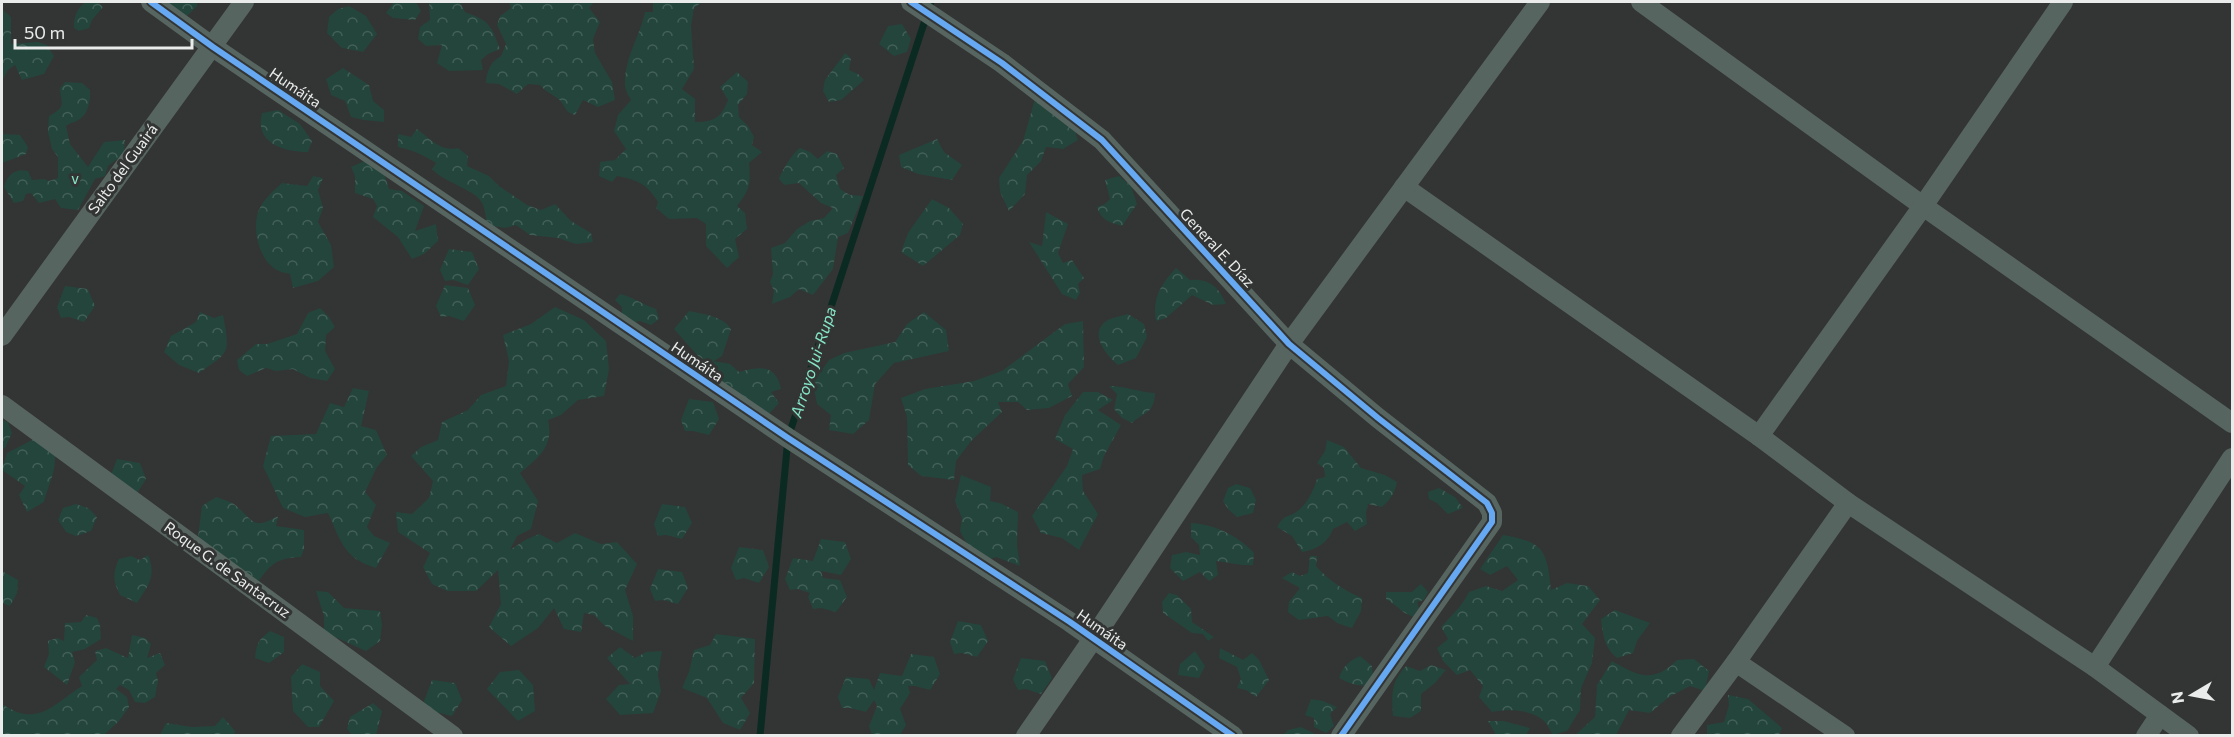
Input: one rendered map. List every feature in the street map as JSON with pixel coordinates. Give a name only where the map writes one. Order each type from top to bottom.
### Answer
[{"type":"street","name":"Humáita","points":[[151,2],[213,47],[788,438],[1093,639],[1233,735]]},
{"type":"street","name":"Salto del Guairá","points":[[2,336],[244,2]]},
{"type":"street","name":"General E. Díaz","points":[[911,2],[1002,63],[1102,140],[1289,344],[1378,418],[1487,503],[1492,513],[1492,522],[1341,735]]},
{"type":"street","points":[[1026,735],[1093,639],[1289,344],[1540,2]]},
{"type":"street","points":[[1641,2],[1923,206],[2232,423]]},
{"type":"street","points":[[1759,436],[1923,206],[2063,2]]},
{"type":"street","points":[[1404,187],[1759,436],[1848,502],[2095,666],[2189,735]]},
{"type":"street","name":"Roque G. de Santacruz","points":[[2,405],[453,735]]},
{"type":"street","points":[[2095,666],[2232,458]]},
{"type":"street","points":[[1681,735],[1736,662],[1848,502]]},
{"type":"street","points":[[1736,662],[1845,735]]},
{"type":"street","points":[[2146,735],[2160,715]]},
{"type":"green space","points":[[86,2],[98,2],[103,7],[92,20],[89,28],[79,31],[74,28],[74,21],[78,10]]},
{"type":"green space","points":[[145,2],[197,2],[197,6],[180,23]]},
{"type":"green space","points":[[394,2],[416,2],[421,11],[415,20],[393,18],[386,13]]},
{"type":"green space","points":[[429,2],[460,2],[465,12],[485,21],[500,49],[481,60],[483,70],[449,71],[437,63],[442,45],[426,46],[418,39],[420,27],[430,20]]},
{"type":"green space","points":[[509,2],[594,2],[589,8],[600,22],[593,39],[595,53],[612,82],[615,100],[598,107],[583,100],[575,115],[568,112],[560,100],[540,85],[528,84],[517,94],[499,84],[486,83],[490,67],[501,56],[506,44],[497,25],[500,16],[511,8]]},
{"type":"green space","points":[[653,2],[702,2],[694,8],[691,26],[694,69],[682,89],[695,99],[695,122],[712,120],[723,111],[728,100],[720,87],[737,72],[748,82],[747,94],[738,105],[739,117],[754,137],[752,145],[762,152],[749,163],[749,186],[737,206],[745,213],[747,229],[735,239],[739,257],[727,268],[706,246],[706,224],[697,218],[669,219],[656,208],[658,202],[641,184],[617,176],[612,182],[599,176],[600,162],[615,160],[626,149],[614,131],[618,115],[631,100],[625,84],[627,64],[645,12],[653,12]]},
{"type":"green space","points":[[349,6],[366,16],[377,34],[363,52],[342,48],[327,33],[329,17],[338,9]]},
{"type":"green space","points":[[2,9],[11,17],[11,44],[38,42],[47,45],[54,56],[44,74],[22,80],[15,65],[8,70],[2,81]]},
{"type":"green space","points":[[902,24],[911,39],[907,52],[894,56],[879,44],[888,26]]},
{"type":"green space","points":[[845,53],[851,58],[849,70],[864,80],[841,100],[829,102],[823,91],[825,80]]},
{"type":"green space","points":[[343,68],[369,85],[373,101],[384,110],[384,122],[351,117],[345,101],[331,95],[326,79]]},
{"type":"green space","name":"v","points":[[65,82],[82,83],[90,90],[85,114],[66,126],[70,144],[88,167],[104,142],[125,140],[124,154],[108,166],[105,176],[95,179],[78,210],[61,208],[55,199],[39,203],[31,193],[26,194],[23,201],[14,203],[4,187],[12,173],[28,171],[32,180],[49,181],[58,178],[58,157],[52,149],[48,132],[49,116],[62,105],[60,88]]},
{"type":"green space","points":[[1036,95],[1073,125],[1078,140],[1063,149],[1046,147],[1041,161],[1027,175],[1025,194],[1009,211],[1000,192],[999,178],[1023,141]]},
{"type":"green space","points":[[278,110],[300,124],[312,141],[308,152],[280,148],[266,139],[262,132],[262,113]]},
{"type":"green space","points":[[2,127],[4,134],[20,135],[28,147],[26,154],[2,163]]},
{"type":"green space","points":[[417,129],[441,146],[458,148],[468,156],[467,166],[489,176],[499,186],[527,205],[541,210],[555,204],[571,221],[591,233],[593,242],[576,244],[558,238],[530,235],[516,225],[505,228],[487,225],[483,205],[475,195],[437,174],[432,169],[436,163],[418,153],[398,147],[398,134],[411,137]]},
{"type":"green space","points":[[937,139],[944,152],[962,165],[952,180],[918,174],[901,167],[899,155]]},
{"type":"green space","points":[[800,148],[810,152],[818,159],[827,151],[837,154],[844,168],[836,175],[840,189],[850,195],[863,196],[848,233],[838,237],[833,269],[813,295],[799,289],[790,297],[772,304],[774,291],[770,282],[773,274],[771,248],[785,243],[797,229],[810,221],[824,218],[833,208],[821,203],[799,183],[784,185],[779,179],[791,157]]},
{"type":"green space","points":[[378,155],[389,189],[402,191],[424,206],[415,231],[436,224],[438,241],[424,254],[412,259],[398,237],[373,217],[377,206],[373,199],[355,193],[355,176],[351,167]]},
{"type":"green space","points":[[313,176],[323,178],[318,190],[323,208],[318,222],[331,245],[334,267],[318,281],[293,288],[290,274],[278,271],[271,266],[262,253],[257,238],[257,216],[270,194],[282,183],[307,186]]},
{"type":"green space","points":[[1119,176],[1131,186],[1137,204],[1122,226],[1104,218],[1097,207],[1110,199],[1105,180]]},
{"type":"green space","points":[[932,199],[949,208],[963,224],[960,235],[923,266],[901,252],[908,233]]},
{"type":"green space","points":[[1046,212],[1068,224],[1058,253],[1063,263],[1072,260],[1084,278],[1078,284],[1080,293],[1076,300],[1062,294],[1029,242],[1042,246]]},
{"type":"green space","points":[[449,249],[472,252],[479,269],[468,285],[453,280],[445,281],[440,270]]},
{"type":"green space","points":[[1176,268],[1190,280],[1208,282],[1217,288],[1226,304],[1213,305],[1192,295],[1166,318],[1156,321],[1155,305],[1159,292]]},
{"type":"green space","points":[[445,285],[468,288],[475,305],[464,321],[449,316],[441,317],[436,306]]},
{"type":"green space","points":[[65,286],[88,289],[95,306],[84,322],[69,317],[61,318],[57,307]]},
{"type":"green space","points":[[620,294],[656,309],[659,319],[651,325],[640,321],[631,323],[622,315],[622,307],[615,300]]},
{"type":"green space","points":[[555,307],[584,320],[606,341],[609,369],[604,396],[578,400],[561,415],[548,420],[547,444],[539,456],[520,473],[538,501],[531,529],[517,536],[510,550],[539,534],[557,543],[575,533],[601,544],[617,542],[637,564],[625,590],[633,616],[633,641],[605,626],[594,615],[584,613],[581,632],[564,629],[554,608],[538,628],[511,646],[489,627],[501,604],[498,570],[476,591],[447,591],[432,584],[423,567],[430,553],[398,532],[396,512],[412,514],[429,498],[433,481],[411,456],[421,447],[438,440],[442,422],[468,410],[481,395],[506,386],[509,361],[503,335],[531,324]]},
{"type":"green space","points":[[320,308],[335,327],[326,335],[325,351],[335,369],[327,381],[310,378],[293,369],[276,371],[266,368],[247,376],[239,370],[237,360],[256,344],[267,344],[297,334],[308,313]]},
{"type":"green space","points":[[689,311],[718,318],[731,329],[722,356],[714,361],[730,364],[739,372],[760,368],[771,371],[775,375],[781,389],[771,392],[779,403],[769,414],[713,375],[713,362],[709,363],[698,356],[674,329]]},
{"type":"green space","points":[[200,312],[214,318],[223,315],[227,345],[223,355],[199,373],[179,365],[164,352],[171,336],[196,322]]},
{"type":"green space","points":[[924,312],[946,330],[949,351],[894,363],[875,384],[869,420],[853,434],[829,430],[831,415],[817,404],[813,383],[829,360],[844,353],[895,342],[907,324]]},
{"type":"green space","points":[[1128,314],[1144,324],[1147,337],[1136,358],[1118,365],[1104,350],[1099,331],[1108,320]]},
{"type":"green space","points":[[1083,321],[1084,367],[1068,384],[1072,396],[1049,408],[1027,410],[1018,402],[998,402],[1002,412],[972,440],[956,461],[954,480],[921,476],[908,465],[907,417],[901,398],[925,389],[974,381],[1002,371],[1065,324]]},
{"type":"green space","points":[[1109,386],[1155,393],[1153,405],[1132,423],[1122,418],[1114,409],[1117,394]]},
{"type":"green space","points":[[353,388],[369,391],[361,426],[376,430],[387,455],[377,467],[365,492],[376,505],[367,527],[374,536],[390,543],[376,568],[350,554],[340,540],[328,513],[305,517],[283,508],[263,466],[271,436],[316,434],[330,403],[344,407]]},
{"type":"green space","points":[[1083,392],[1098,392],[1113,400],[1098,410],[1121,425],[1104,456],[1100,469],[1082,475],[1083,491],[1098,514],[1079,550],[1062,538],[1041,533],[1032,516],[1067,466],[1073,449],[1055,439],[1065,415]]},
{"type":"green space","points":[[689,399],[713,402],[719,419],[709,435],[685,431],[681,420]]},
{"type":"green space","points":[[2,420],[8,422],[12,433],[5,448],[2,449]]},
{"type":"green space","points":[[34,439],[55,453],[55,460],[44,502],[27,512],[19,495],[25,486],[2,468],[7,453]]},
{"type":"green space","points":[[1327,440],[1344,447],[1361,468],[1385,475],[1397,482],[1392,496],[1382,507],[1368,504],[1367,524],[1355,531],[1347,522],[1333,529],[1321,545],[1302,552],[1292,536],[1277,527],[1284,518],[1303,506],[1317,479],[1325,477],[1324,468],[1317,463],[1325,451]]},
{"type":"green space","points":[[117,459],[140,463],[146,479],[136,495],[109,480]]},
{"type":"green space","points":[[961,475],[991,487],[990,501],[1018,512],[1017,545],[1020,566],[996,557],[982,562],[967,544],[960,531],[962,518],[955,501]]},
{"type":"green space","points":[[1236,484],[1250,488],[1256,500],[1253,513],[1237,517],[1223,501],[1228,488]]},
{"type":"green space","points":[[1439,488],[1455,497],[1463,508],[1448,514],[1437,503],[1429,499],[1428,492]]},
{"type":"green space","points":[[216,497],[234,504],[253,522],[263,523],[278,516],[276,526],[304,530],[304,549],[301,557],[285,559],[274,564],[256,585],[241,574],[225,556],[204,546],[198,537],[202,506]]},
{"type":"green space","points":[[76,504],[88,508],[97,517],[91,531],[76,536],[66,532],[58,520],[63,508]]},
{"type":"green space","points":[[662,504],[685,507],[692,523],[682,539],[666,535],[658,536],[654,524]]},
{"type":"green space","points":[[1191,523],[1217,528],[1241,541],[1254,553],[1253,565],[1216,561],[1218,575],[1209,581],[1200,572],[1183,581],[1170,568],[1172,555],[1186,552],[1200,555],[1199,545],[1191,537]]},
{"type":"green space","points":[[1503,535],[1527,541],[1541,550],[1548,566],[1551,590],[1567,583],[1588,586],[1600,600],[1582,624],[1595,638],[1592,663],[1581,688],[1580,710],[1567,731],[1553,735],[1545,722],[1527,712],[1506,710],[1492,712],[1479,697],[1483,686],[1470,670],[1457,675],[1443,661],[1437,648],[1448,639],[1441,627],[1460,607],[1469,592],[1486,586],[1502,591],[1518,580],[1507,566],[1490,575],[1480,569]]},
{"type":"green space","points":[[821,539],[845,542],[851,559],[841,575],[821,571],[823,578],[840,580],[847,597],[836,612],[821,608],[813,609],[808,597],[810,593],[798,589],[790,590],[785,579],[793,558],[813,561]]},
{"type":"green space","points":[[739,547],[763,550],[769,567],[759,583],[744,578],[736,580],[731,568]]},
{"type":"green space","points":[[148,555],[152,569],[150,580],[137,603],[120,595],[114,573],[119,559],[131,556],[140,560]]},
{"type":"green space","points":[[1310,556],[1317,556],[1316,566],[1331,580],[1362,598],[1361,611],[1352,628],[1337,623],[1328,616],[1299,620],[1288,612],[1289,602],[1300,588],[1282,578],[1292,572],[1300,576],[1308,573]]},
{"type":"green space","points":[[658,569],[682,572],[688,588],[678,604],[663,600],[655,601],[650,589]]},
{"type":"green space","points":[[2,571],[18,580],[17,593],[10,606],[2,603]]},
{"type":"green space","points":[[1421,584],[1428,592],[1424,600],[1417,602],[1421,613],[1416,617],[1404,612],[1386,599],[1386,592],[1412,592]]},
{"type":"green space","points":[[316,591],[328,592],[344,608],[380,611],[382,625],[380,641],[366,651],[324,632],[324,616]]},
{"type":"green space","points":[[1169,593],[1177,595],[1191,609],[1192,622],[1214,637],[1208,641],[1203,634],[1192,633],[1163,613],[1162,602]]},
{"type":"green space","points":[[1615,610],[1650,623],[1637,641],[1633,653],[1617,658],[1609,650],[1605,641],[1601,619]]},
{"type":"green space","points":[[86,615],[97,618],[101,639],[85,649],[72,652],[75,662],[67,685],[44,667],[49,654],[48,641],[57,638],[64,641],[65,623],[81,622]]},
{"type":"green space","points":[[958,621],[981,625],[988,641],[977,657],[962,653],[954,654],[950,642]]},
{"type":"green space","points":[[270,631],[284,637],[284,652],[269,663],[255,658],[259,642]]},
{"type":"green space","points":[[716,634],[755,639],[754,683],[741,698],[750,713],[740,730],[723,723],[707,698],[682,688],[689,672],[694,650],[710,645]]},
{"type":"green space","points":[[132,635],[145,638],[151,644],[147,658],[160,653],[165,665],[156,673],[158,681],[155,697],[145,703],[135,702],[129,690],[120,685],[116,689],[127,697],[129,707],[119,721],[104,735],[2,735],[2,704],[25,714],[44,711],[82,686],[79,677],[97,660],[95,651],[106,648],[128,658]]},
{"type":"green space","points":[[620,647],[635,658],[646,652],[662,651],[658,675],[661,691],[653,713],[620,715],[606,699],[619,685],[630,684],[607,658]]},
{"type":"green space","points":[[1220,648],[1243,660],[1252,653],[1259,660],[1269,680],[1256,697],[1246,690],[1237,688],[1241,679],[1237,667],[1219,658]]},
{"type":"green space","points":[[1195,651],[1205,666],[1199,678],[1178,675],[1180,664]]},
{"type":"green space","points":[[911,654],[934,657],[940,674],[930,690],[908,686],[910,693],[900,709],[906,725],[900,735],[872,735],[869,726],[877,706],[874,700],[866,712],[842,708],[838,697],[846,677],[869,679],[874,690],[880,673],[902,676]]},
{"type":"green space","points":[[1360,656],[1372,666],[1373,676],[1368,685],[1357,685],[1339,678],[1347,664]]},
{"type":"green space","points":[[1021,658],[1045,661],[1052,678],[1041,694],[1026,689],[1018,690],[1013,679]]},
{"type":"green space","points":[[1694,659],[1709,671],[1705,691],[1690,686],[1669,697],[1650,713],[1629,710],[1616,735],[1574,736],[1595,717],[1597,685],[1612,661],[1638,674],[1653,675],[1677,660]]},
{"type":"green space","points":[[302,664],[320,672],[320,686],[334,701],[319,727],[308,727],[293,711],[291,677]]},
{"type":"green space","points":[[1431,665],[1446,670],[1421,694],[1421,711],[1410,718],[1393,716],[1393,689],[1401,672],[1406,666],[1420,671]]},
{"type":"green space","points":[[519,670],[533,685],[535,711],[518,721],[487,689],[500,672]]},
{"type":"green space","points":[[432,680],[455,683],[462,700],[452,716],[428,712],[424,701]]},
{"type":"green space","points":[[1728,695],[1748,699],[1782,728],[1779,735],[1707,735],[1707,725],[1724,722],[1729,705]]},
{"type":"green space","points":[[1311,699],[1337,707],[1330,714],[1334,726],[1326,733],[1314,727],[1314,718],[1305,715]]},
{"type":"green space","points":[[373,703],[382,711],[376,735],[352,735],[347,729],[350,717]]},
{"type":"green space","points":[[223,717],[235,731],[234,735],[160,735],[166,723],[192,727],[215,726]]},
{"type":"green space","points":[[1488,721],[1504,721],[1530,728],[1526,735],[1496,735]]},
{"type":"green space","points":[[1301,727],[1317,735],[1283,735],[1288,730]]},
{"type":"waterway","name":"Arroyo Jui-Rupa","points":[[760,736],[788,438],[931,2]]},
{"type":"cycle path","points":[[151,2],[213,47],[788,438],[1070,622],[1233,736]]},
{"type":"cycle path","points":[[911,2],[1002,63],[1102,140],[1289,344],[1378,418],[1487,503],[1492,513],[1492,522],[1341,736]]}]
